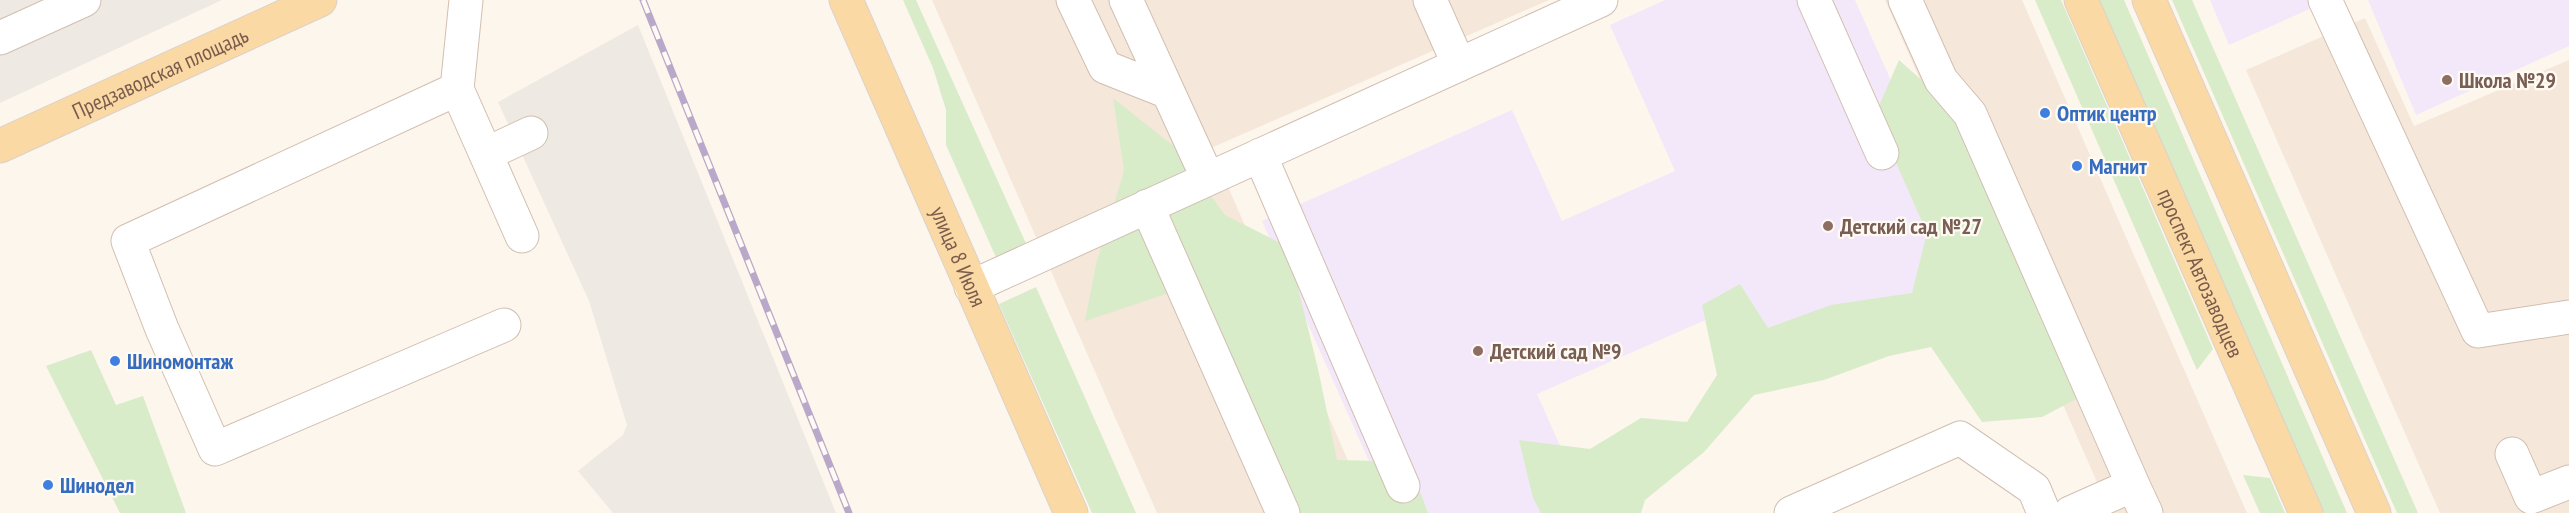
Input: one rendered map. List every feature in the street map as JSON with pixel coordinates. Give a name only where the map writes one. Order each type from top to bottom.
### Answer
[{"type":"main road","name":"Предзаводская площадь","points":[[0,146],[320,0]]},
{"type":"main road","name":"улица 8 Июля","points":[[846,0],[1071,513]]},
{"type":"main road","points":[[865,0],[865,44]]},
{"type":"main road","name":"проспект Автозаводцев","points":[[2081,0],[2306,513]]},
{"type":"main road","points":[[2149,0],[2374,513]]},
{"type":"lane","points":[[0,38],[84,0]]},
{"type":"lane","points":[[466,0],[457,89],[522,236]]},
{"type":"lane","points":[[1073,0],[1105,67],[1168,92]]},
{"type":"lane","points":[[1125,0],[1208,179]]},
{"type":"lane","points":[[1430,0],[1459,65]]},
{"type":"lane","points":[[971,287],[1601,0]]},
{"type":"lane","points":[[1814,0],[1882,153]]},
{"type":"lane","points":[[1905,0],[1941,80],[1970,114],[2140,499],[2070,513]]},
{"type":"lane","points":[[2325,0],[2478,331],[2569,317]]},
{"type":"lane","points":[[457,89],[118,249],[162,329],[215,449],[504,325]]},
{"type":"lane","points":[[486,154],[531,133]]},
{"type":"lane","points":[[1260,155],[1403,486]]},
{"type":"lane","points":[[1148,206],[1283,513]]},
{"type":"lane","points":[[1791,513],[1960,438],[2034,489],[2044,513]]},
{"type":"lane","points":[[2512,454],[2531,497],[2569,482]]},
{"type":"shaded area","points":[[0,0],[222,0],[0,103]]},
{"type":"shaded area","points":[[932,0],[1549,0],[1211,148],[1371,513],[1157,513]]},
{"type":"shaded area","points":[[1665,0],[1855,0],[1981,282],[1767,377],[1735,307],[1537,394],[1590,513],[1392,513],[1262,221],[1512,110],[1562,221],[1675,171],[1610,25]]},
{"type":"shaded area","points":[[1885,0],[2022,0],[2247,513],[2048,513],[2100,489]]},
{"type":"shaded area","points":[[2210,0],[2330,0],[2229,45]]},
{"type":"shaded area","name":"Школа №29","points":[[2368,0],[2569,0],[2569,46],[2416,115]]},
{"type":"shaded area","points":[[2365,18],[2414,126],[2569,60],[2569,513],[2440,513],[2246,70]]},
{"type":"shaded area","points":[[638,25],[836,513],[613,513],[578,471],[623,435],[627,425],[589,301],[498,102]]},
{"type":"green space","points":[[903,0],[916,0],[1029,250],[999,264],[946,145],[946,110],[933,68]]},
{"type":"green space","points":[[2035,0],[2061,0],[2213,349],[2197,370]]},
{"type":"green space","points":[[2098,0],[2124,0],[2347,513],[2321,513]]},
{"type":"green space","points":[[2172,0],[2192,0],[2418,513],[2397,513]]},
{"type":"green space","points":[[1899,60],[1944,100],[2000,205],[2084,395],[2042,417],[1982,422],[1931,347],[1889,356],[1824,380],[1754,395],[1704,452],[1645,500],[1641,513],[1541,513],[1533,498],[1519,440],[1590,449],[1641,418],[1687,422],[1717,375],[1702,305],[1740,284],[1768,328],[1831,305],[1912,293],[1927,233],[1875,115]]},
{"type":"green space","points":[[1113,98],[1175,147],[1225,215],[1288,247],[1318,369],[1337,460],[1379,461],[1421,494],[1428,513],[1280,513],[1187,287],[1085,321],[1096,264],[1124,171]]},
{"type":"green space","points":[[1036,287],[1136,513],[1092,513],[999,304]]},
{"type":"green space","points":[[91,350],[116,405],[143,396],[186,513],[120,513],[46,366]]},
{"type":"green space","points":[[2243,475],[2270,478],[2285,513],[2260,513]]},
{"type":"railway","points":[[643,0],[849,513]]},
{"type":"place","name":"Школа №29","points":[[2447,80]]},
{"type":"place","name":"Оптик центр","points":[[2045,113]]},
{"type":"place","name":"Магнит","points":[[2077,166]]},
{"type":"place","name":"Детский сад №27","points":[[1828,226]]},
{"type":"place","name":"Детский сад №9","points":[[1478,351]]},
{"type":"place","name":"Шиномонтаж","points":[[115,361]]},
{"type":"place","name":"Шинодел","points":[[48,485]]}]
